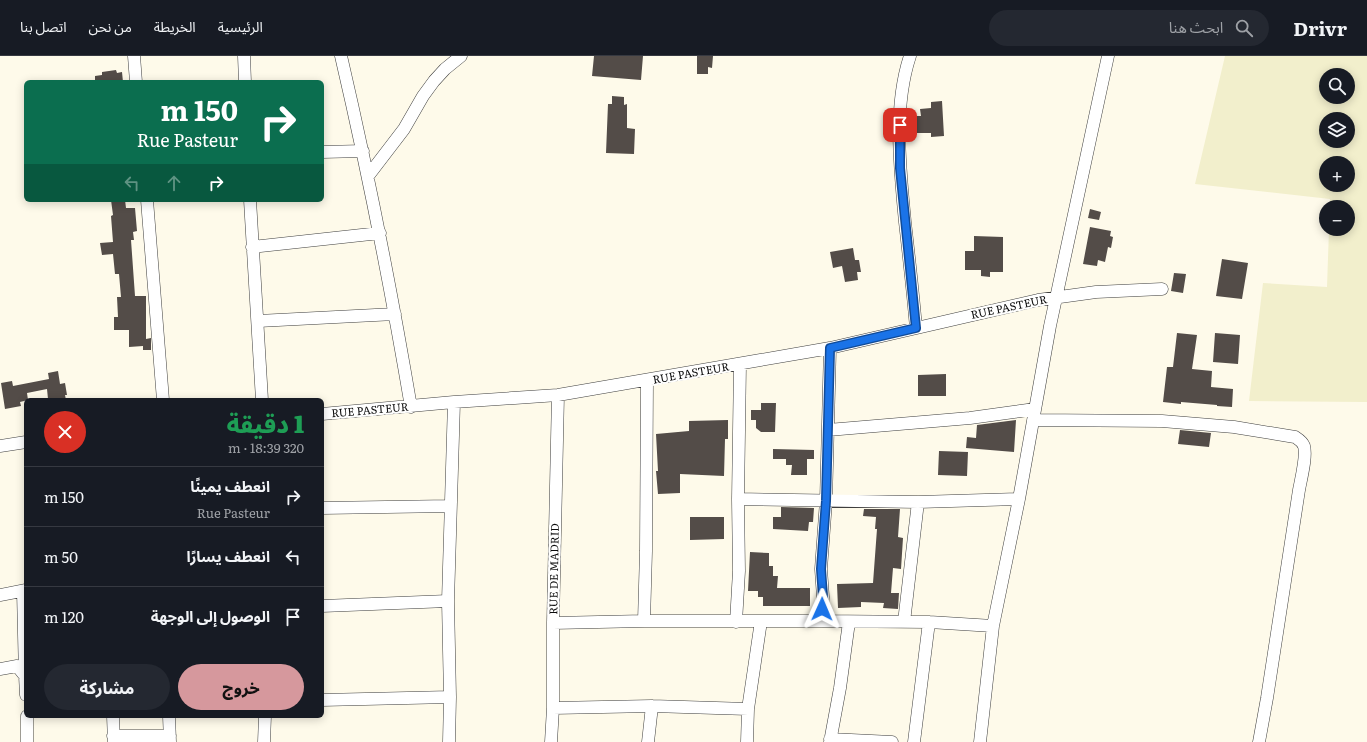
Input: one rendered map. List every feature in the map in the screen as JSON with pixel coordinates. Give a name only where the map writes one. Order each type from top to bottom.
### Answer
[{"type":"street","points":[[134,56],[136,80]]},
{"type":"street","points":[[244,56],[245,80]]},
{"type":"street","points":[[341,56],[380,233],[411,407]]},
{"type":"street","points":[[368,176],[404,129],[423,96],[434,81],[460,56]]},
{"type":"street","points":[[910,56],[903,80],[900,125],[900,168],[916,328]]},
{"type":"street","points":[[980,742],[993,626],[1019,499],[1056,297],[1108,56]]},
{"type":"street","points":[[324,152],[363,151]]},
{"type":"street","points":[[147,202],[163,398]]},
{"type":"street","points":[[250,202],[262,398]]},
{"type":"street","points":[[252,247],[380,233]]},
{"type":"street","name":"RUE PASTEUR","points":[[324,414],[454,402],[558,395],[830,348],[1038,300],[1103,292],[1162,289]]},
{"type":"street","points":[[258,321],[395,314]]},
{"type":"street","points":[[821,621],[823,597],[821,569],[826,501],[830,348]]},
{"type":"street","points":[[736,622],[739,571],[738,499],[740,364]]},
{"type":"street","points":[[644,621],[647,380]]},
{"type":"street","name":"RUE DE MADRID","points":[[551,742],[553,708],[553,623],[558,395]]},
{"type":"street","points":[[449,742],[450,697],[448,601],[454,402]]},
{"type":"street","points":[[828,430],[1034,414],[1162,421],[1234,427],[1294,437],[1300,440],[1303,445],[1304,457],[1259,742]]},
{"type":"street","points":[[0,446],[24,442]]},
{"type":"street","points":[[738,499],[918,502],[1019,499]]},
{"type":"street","points":[[904,622],[918,502]]},
{"type":"street","points":[[324,508],[450,506]]},
{"type":"street","points":[[0,595],[24,590]]},
{"type":"street","points":[[324,606],[448,601]]},
{"type":"street","points":[[553,623],[644,621],[821,621],[929,622],[993,626]]},
{"type":"street","points":[[747,742],[748,709],[761,621]]},
{"type":"street","points":[[849,622],[840,688],[830,741],[892,742]]},
{"type":"street","points":[[914,742],[929,622]]},
{"type":"street","points":[[0,669],[17,666],[24,675]]},
{"type":"street","points":[[324,700],[450,697]]},
{"type":"street","points":[[553,708],[652,706],[748,709]]},
{"type":"street","points":[[648,742],[652,706]]},
{"type":"street","points":[[27,718],[27,742]]},
{"type":"street","points":[[113,718],[114,739],[170,739],[170,718]]},
{"type":"street","points":[[264,742],[265,718]]},
{"type":"shaded area","points":[[1225,56],[1367,56],[1367,402],[1249,401],[1263,283],[1327,287],[1329,236],[1355,236],[1355,200],[1330,199],[1195,184]]},
{"type":"building","points":[[594,56],[643,56],[641,80],[592,76]]},
{"type":"building","points":[[697,56],[713,56],[712,68],[708,67],[708,74],[697,74]]},
{"type":"building","points":[[116,70],[117,73],[122,72],[123,80],[95,80],[95,76],[102,75],[102,72]]},
{"type":"building","points":[[612,96],[624,97],[624,105],[627,104],[627,128],[635,129],[634,154],[606,153],[608,104],[612,104]]},
{"type":"building","points":[[942,101],[944,136],[931,137],[931,133],[917,133],[916,116],[921,116],[920,109],[931,108],[931,102]]},
{"type":"building","points":[[111,202],[125,202],[126,208],[135,208],[137,231],[133,232],[134,240],[131,240],[135,296],[146,296],[146,339],[151,338],[151,350],[143,350],[143,346],[129,347],[129,330],[114,330],[114,317],[118,317],[117,297],[121,297],[119,274],[115,274],[113,254],[102,255],[100,243],[113,242],[111,216],[113,215]]},
{"type":"building","points":[[1090,209],[1101,212],[1099,220],[1088,218]]},
{"type":"building","points":[[1090,227],[1111,231],[1110,236],[1113,237],[1111,248],[1108,247],[1105,262],[1098,260],[1097,266],[1083,264]]},
{"type":"building","points":[[974,236],[1003,237],[1003,272],[990,272],[990,277],[981,276],[981,270],[965,270],[965,251],[974,251]]},
{"type":"building","points":[[853,248],[855,260],[859,260],[861,272],[857,272],[858,280],[845,282],[842,266],[833,268],[830,252]]},
{"type":"building","points":[[1222,259],[1248,263],[1242,299],[1216,296]]},
{"type":"building","points":[[1174,273],[1186,274],[1183,293],[1171,291]]},
{"type":"building","points":[[1177,333],[1197,335],[1192,369],[1212,371],[1211,387],[1233,389],[1232,407],[1181,402],[1181,404],[1163,402],[1167,367],[1173,367]]},
{"type":"building","points":[[1215,333],[1240,335],[1238,364],[1213,362]]},
{"type":"building","points":[[58,371],[60,384],[65,383],[67,395],[65,395],[66,398],[48,398],[47,389],[27,393],[28,398],[24,398],[24,401],[20,402],[21,406],[5,409],[1,383],[12,381],[13,386],[49,379],[48,373]]},
{"type":"building","points":[[946,374],[946,396],[918,396],[918,375]]},
{"type":"building","points":[[761,403],[776,403],[775,432],[761,432],[756,428],[756,420],[751,420],[751,410],[761,410]]},
{"type":"building","points":[[728,420],[728,439],[725,439],[724,476],[680,474],[680,493],[658,494],[656,471],[658,471],[656,434],[689,431],[689,421]]},
{"type":"building","points":[[1016,420],[1014,452],[966,448],[967,437],[976,438],[977,425]]},
{"type":"building","points":[[1180,430],[1211,433],[1209,447],[1178,444]]},
{"type":"building","points":[[773,449],[814,450],[814,459],[807,459],[807,475],[791,475],[792,465],[786,465],[786,459],[773,459]]},
{"type":"building","points":[[939,451],[968,452],[967,476],[938,475]]},
{"type":"building","points":[[781,507],[814,508],[813,522],[809,522],[808,531],[773,529],[773,517],[781,517]]},
{"type":"building","points":[[864,509],[900,509],[898,537],[903,538],[901,569],[893,568],[891,593],[899,593],[898,609],[883,608],[884,603],[861,602],[861,607],[838,608],[837,584],[873,583],[877,529],[875,529],[876,517],[863,516]]},
{"type":"building","points":[[690,517],[724,517],[724,539],[690,540]]},
{"type":"building","points":[[750,552],[769,553],[769,566],[773,566],[773,576],[778,576],[777,588],[810,588],[810,606],[763,606],[763,597],[758,597],[758,591],[748,591]]},
{"type":"route","points":[[822,609],[823,597],[821,569],[826,501],[830,348],[916,328],[900,168],[900,125]]}]
